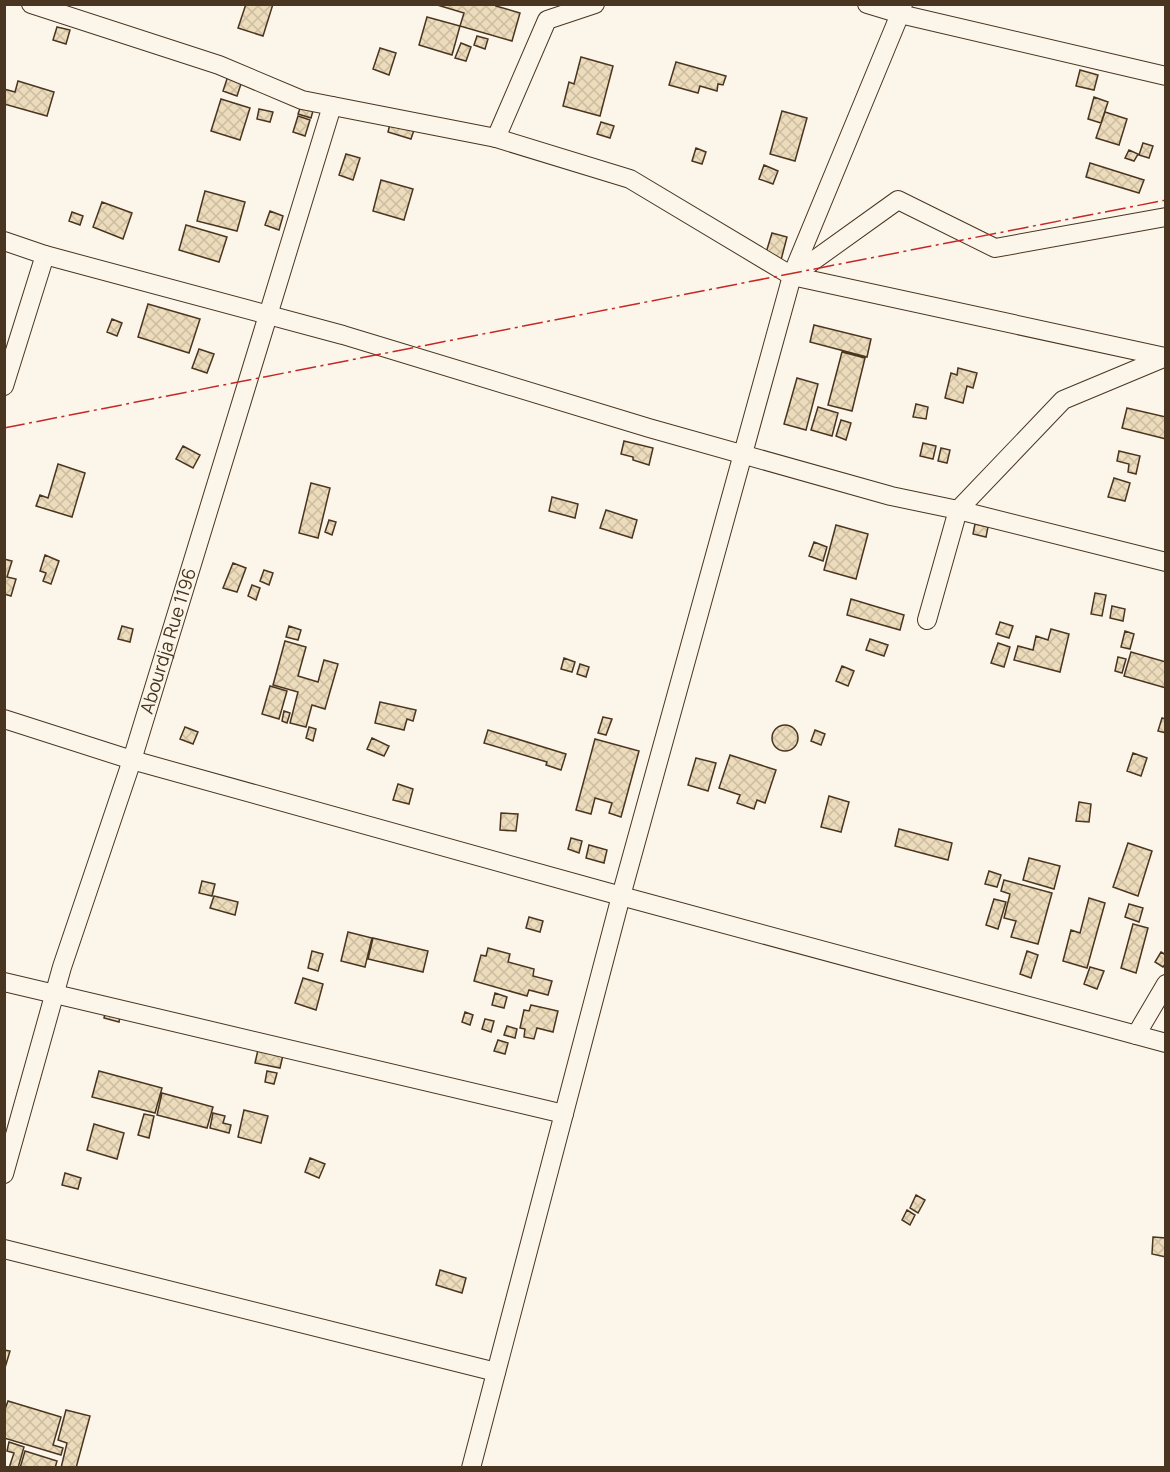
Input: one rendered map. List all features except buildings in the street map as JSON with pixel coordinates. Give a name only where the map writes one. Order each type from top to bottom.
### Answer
[{"type":"street","points":[[31,4],[219,65],[302,100],[496,138],[630,179],[792,276],[1165,357]]},
{"type":"street","points":[[496,138],[543,12],[595,4]]},
{"type":"street","points":[[867,4],[901,9],[1166,76]]},
{"type":"street","points":[[471,1467],[621,896],[792,276],[901,9]]},
{"type":"street","name":"Abourdja Rue 1196","points":[[4,1174],[62,967],[132,760],[332,106]]},
{"type":"street","points":[[792,276],[898,200],[995,248],[1166,217]]},
{"type":"street","points":[[4,241],[45,255],[343,335],[649,428],[891,496],[958,510],[1166,562]]},
{"type":"street","points":[[4,386],[45,255]]},
{"type":"street","points":[[927,620],[958,510],[1063,400],[1165,357]]},
{"type":"street","points":[[4,719],[132,760],[621,896],[1166,1043]]},
{"type":"street","points":[[4,982],[564,1114]]},
{"type":"street","points":[[1136,1035],[1166,984]]},
{"type":"street","points":[[4,1249],[496,1372]]},
{"type":"power","points":[[4,428],[1166,200]]}]
